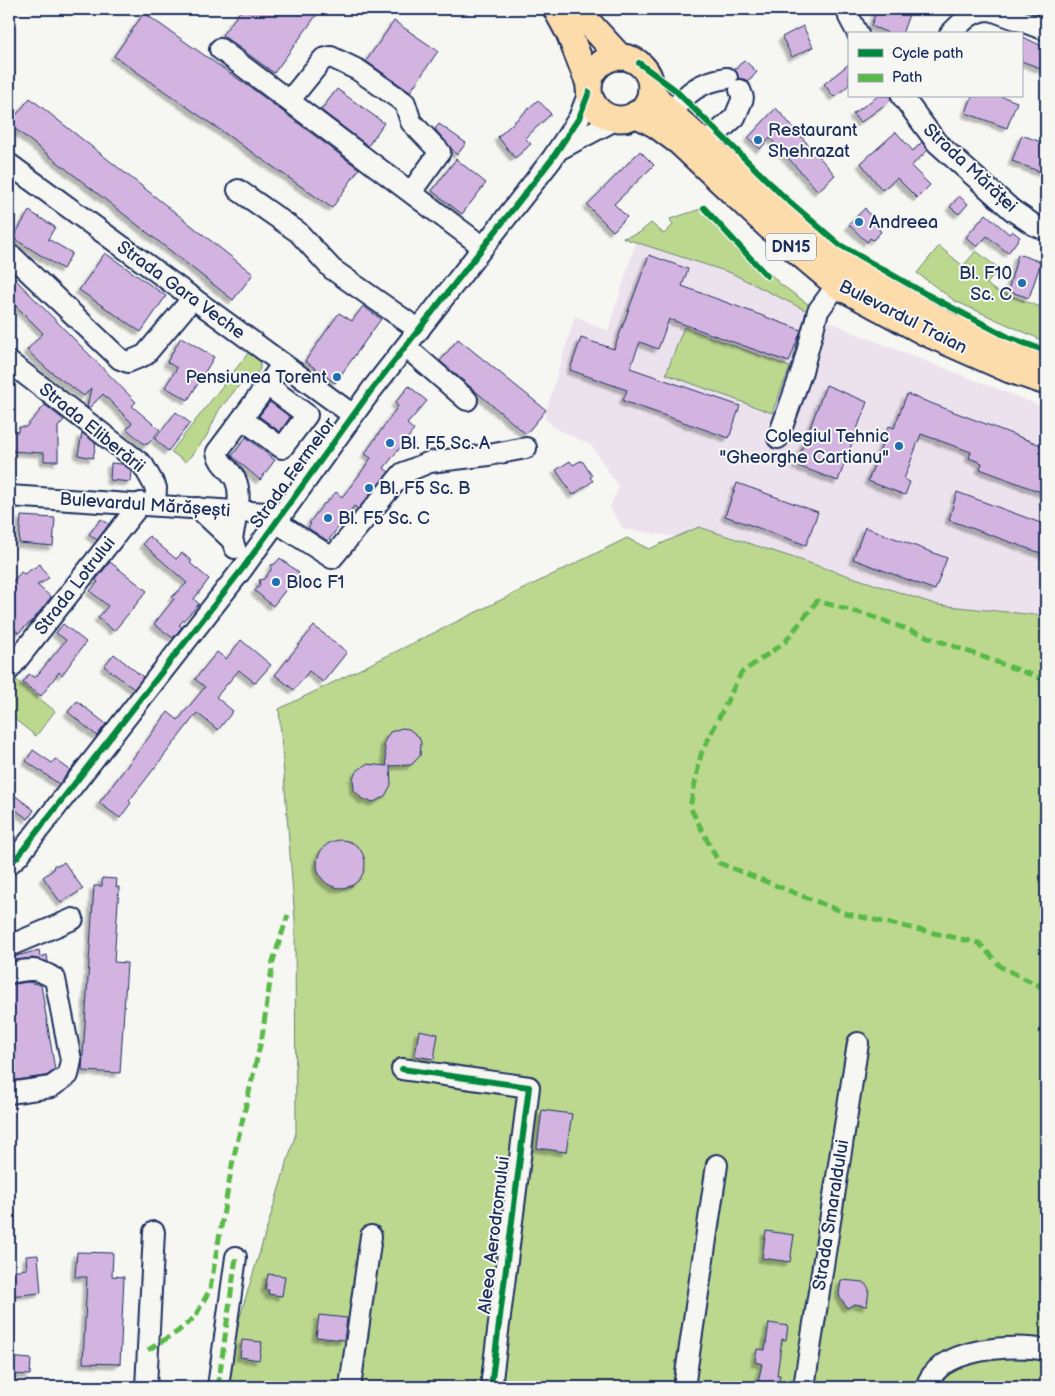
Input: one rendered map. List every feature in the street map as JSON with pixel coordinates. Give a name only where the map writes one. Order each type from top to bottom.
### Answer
[{"type":"main road","name":"DN15","points":[[556,9],[569,32],[596,107],[603,113],[627,116]]},
{"type":"main road","name":"DN15","points":[[576,9],[620,57],[639,63],[646,71],[651,91]]},
{"type":"main road","points":[[589,88],[596,68],[603,62],[620,57]]},
{"type":"main road","points":[[627,116],[648,100],[651,91]]},
{"type":"main road","name":"Bulevardul Traian","points":[[651,91],[670,113],[828,254],[896,297],[950,326],[1046,364]]},
{"type":"main road","name":"Bulevardul Traian","points":[[627,116],[656,125],[679,142],[779,236],[837,285],[924,332],[1010,370],[1046,382]]},
{"type":"street","points":[[848,9],[849,17],[857,32]]},
{"type":"street","points":[[952,32],[972,14],[981,10],[991,10],[1046,30]]},
{"type":"street","points":[[220,49],[483,247]]},
{"type":"street","points":[[289,101],[323,59],[331,57],[358,70],[405,103],[411,122],[440,152],[411,192]]},
{"type":"street","points":[[670,113],[686,94],[709,80],[734,84],[743,98],[735,116],[705,144]]},
{"type":"street","name":"Strada Fermelor","points":[[9,864],[24,848],[243,568],[353,415],[558,150],[579,118],[589,88]]},
{"type":"street","name":"Strada Mărăței","points":[[903,98],[937,143],[1012,210],[1034,225],[1046,230]]},
{"type":"street","name":"Strada Fermelor","points":[[558,150],[627,116]]},
{"type":"street","name":"Strada Gara Veche","points":[[9,164],[353,415]]},
{"type":"street","points":[[238,190],[298,232],[332,269],[419,330]]},
{"type":"street","points":[[13,256],[120,358],[128,362],[145,355],[193,298]]},
{"type":"street","points":[[778,438],[802,371],[818,311],[837,285]]},
{"type":"street","points":[[406,347],[467,400]]},
{"type":"street","name":"Strada Eliberării","points":[[9,362],[143,465],[156,488],[148,503]]},
{"type":"street","points":[[232,540],[238,494],[236,481],[219,461],[217,452],[283,364]]},
{"type":"street","points":[[242,418],[282,448],[307,415],[267,385]]},
{"type":"street","points":[[279,518],[332,558],[403,473],[430,462],[489,455],[526,448]]},
{"type":"street","name":"Bulevardul Mărășești","points":[[9,496],[148,503],[236,511],[279,518]]},
{"type":"street","name":"Strada Lotrului","points":[[9,670],[148,503]]},
{"type":"street","points":[[198,508],[232,540],[243,568]]},
{"type":"street","points":[[9,946],[73,919]]},
{"type":"street","points":[[9,973],[25,970],[42,970],[55,979],[71,1060],[68,1075],[52,1087],[9,1094]]},
{"type":"street","name":"Strada Smaraldului","points":[[804,1387],[858,1043]]},
{"type":"street","name":"Aleea Aerodromului","points":[[402,1069],[529,1087],[492,1387]]},
{"type":"street","points":[[684,1387],[717,1165]]},
{"type":"street","points":[[146,1387],[154,1232]]},
{"type":"street","points":[[350,1387],[371,1236]]},
{"type":"street","points":[[218,1387],[236,1257]]},
{"type":"street","points":[[926,1387],[938,1368],[954,1358],[1018,1347],[1046,1350]]},
{"type":"shaded area","points":[[636,242],[731,273],[854,333],[1046,408],[1046,636],[719,543],[623,529],[610,507],[619,487],[591,445],[555,428],[544,418],[575,316],[608,331]]},
{"type":"green space","points":[[707,207],[779,283],[812,307],[809,312],[731,273],[623,238],[639,233],[651,223],[664,234],[673,225],[670,219]]},
{"type":"green space","points":[[939,246],[963,266],[976,251],[998,268],[987,284],[994,290],[1046,309],[1041,319],[1046,322],[1046,342],[955,301],[917,273]]},
{"type":"green space","points":[[684,327],[790,367],[772,413],[666,374]]},
{"type":"green space","points":[[249,352],[260,360],[260,369],[254,377],[245,378],[219,410],[206,437],[186,462],[171,452]]},
{"type":"green space","points":[[699,527],[938,605],[1046,616],[1046,1387],[221,1387],[227,1359],[296,1133],[295,920],[279,709],[627,538],[649,549]]},
{"type":"green space","points":[[15,679],[55,711],[36,736],[9,715],[9,687]]},
{"type":"building","points":[[242,9],[321,9],[274,73],[222,35]]},
{"type":"building","points":[[877,9],[911,9],[903,32],[886,32],[871,26]]},
{"type":"building","points":[[144,13],[254,90],[359,169],[332,208],[114,56]]},
{"type":"building","points":[[394,21],[438,51],[410,92],[366,61]]},
{"type":"building","points":[[803,26],[813,47],[792,57],[782,37]]},
{"type":"building","points":[[1022,36],[1046,48],[1046,70],[1022,61]]},
{"type":"building","points":[[744,60],[757,72],[748,82],[739,79],[735,70]]},
{"type":"building","points":[[848,65],[848,86],[834,97],[824,84]]},
{"type":"building","points":[[337,89],[384,123],[368,146],[321,110]]},
{"type":"building","points":[[30,98],[253,274],[233,300],[9,124]]},
{"type":"building","points":[[875,98],[890,98],[891,100],[860,123],[853,114]]},
{"type":"building","points":[[971,98],[1006,98],[1017,102],[1007,128],[966,113]]},
{"type":"building","points":[[538,100],[551,114],[525,138],[531,144],[515,158],[498,137]]},
{"type":"building","points":[[776,108],[835,175],[818,191],[770,138],[760,149],[748,138]]},
{"type":"building","points":[[439,124],[466,143],[457,155],[435,129]]},
{"type":"building","points":[[896,132],[913,151],[922,142],[928,150],[911,166],[930,185],[917,198],[897,178],[882,190],[861,163]]},
{"type":"building","points":[[1022,135],[1046,144],[1046,174],[1012,161]]},
{"type":"building","points":[[640,151],[654,165],[614,204],[627,217],[613,231],[587,205]]},
{"type":"building","points":[[456,159],[486,183],[462,214],[432,191]]},
{"type":"building","points":[[959,196],[968,204],[959,214],[950,207]]},
{"type":"building","points":[[865,208],[881,232],[873,240],[870,238],[867,242],[849,225]]},
{"type":"building","points":[[29,211],[55,227],[48,239],[72,253],[63,269],[13,238]]},
{"type":"building","points":[[986,214],[1009,234],[1012,231],[1020,237],[1008,253],[987,236],[977,247],[966,237]]},
{"type":"building","points":[[105,253],[166,296],[141,332],[79,290]]},
{"type":"building","name":"Bl. F10 Sc. C","points":[[1018,254],[1041,262],[1029,298],[1008,291]]},
{"type":"building","points":[[649,255],[688,269],[682,286],[801,330],[789,362],[669,319],[658,349],[640,342],[630,368],[740,406],[729,438],[623,401],[627,390],[570,370],[581,338],[614,349]]},
{"type":"building","points":[[9,273],[136,402],[132,406],[160,430],[148,444],[144,444],[127,429],[132,423],[103,394],[89,408],[87,407],[91,388],[84,396],[47,369],[27,350],[43,333],[9,299]]},
{"type":"building","points":[[363,306],[381,319],[335,383],[305,361],[339,313],[352,321]]},
{"type":"building","points":[[181,337],[214,357],[188,400],[165,387],[177,368],[167,362]]},
{"type":"building","points":[[458,339],[546,410],[526,434],[440,361]]},
{"type":"building","points":[[826,385],[867,402],[838,481],[796,465]]},
{"type":"building","points":[[409,386],[427,401],[407,424],[414,430],[384,468],[389,472],[358,509],[354,506],[328,541],[308,528],[311,524],[309,523],[324,503],[336,492],[342,497],[360,474],[371,458],[365,454],[398,406],[395,403]]},
{"type":"building","name":"Colegiul Tehnic \"Gheorghe Cartianu\"","points":[[907,394],[1046,447],[1046,494],[980,469],[982,463],[969,458],[971,452],[921,434],[904,479],[910,482],[905,495],[868,481],[889,426],[894,428]]},
{"type":"building","points":[[270,402],[290,417],[280,432],[259,416]]},
{"type":"building","points":[[45,405],[64,420],[58,427],[58,461],[44,461],[44,453],[9,451],[9,431],[18,432],[19,427],[26,427]]},
{"type":"building","points":[[176,412],[190,423],[168,451],[155,439]]},
{"type":"building","points":[[82,433],[96,443],[93,458],[78,455]]},
{"type":"building","points":[[246,437],[275,460],[260,480],[232,456]]},
{"type":"building","points":[[570,461],[573,465],[580,461],[583,462],[593,481],[573,495],[556,470]]},
{"type":"building","points":[[111,463],[122,464],[132,471],[131,482],[110,480]]},
{"type":"building","points":[[737,483],[818,512],[806,545],[725,516]]},
{"type":"building","points":[[957,492],[1046,525],[1046,555],[949,520]]},
{"type":"building","points":[[21,516],[55,518],[53,546],[19,543]]},
{"type":"building","points":[[101,519],[109,524],[97,540],[89,534]]},
{"type":"building","points":[[865,527],[947,558],[935,590],[853,559]]},
{"type":"building","points":[[149,536],[176,559],[182,553],[192,561],[190,563],[209,579],[194,599],[199,604],[179,625],[182,627],[173,638],[154,624],[174,599],[172,597],[187,583],[143,544]]},
{"type":"building","name":"Bloc F1","points":[[280,558],[299,573],[273,606],[255,591],[260,584],[259,580],[264,579],[271,570],[271,565],[275,564]]},
{"type":"building","points":[[110,562],[147,591],[114,631],[98,618],[108,606],[90,591]]},
{"type":"building","points":[[40,564],[49,578],[37,585],[51,597],[33,620],[18,633],[9,621],[9,586],[21,572],[24,574]]},
{"type":"building","points":[[63,624],[86,642],[62,675],[59,672],[41,696],[23,683],[29,674],[35,678],[66,640],[56,633]]},
{"type":"building","points":[[314,626],[347,652],[323,682],[309,671],[294,690],[275,675]]},
{"type":"building","points":[[241,640],[271,665],[255,683],[239,670],[216,697],[233,711],[218,730],[197,713],[129,801],[131,803],[120,818],[99,803],[168,712],[178,720],[205,687],[195,679],[217,652],[226,659]]},
{"type":"building","points":[[114,654],[143,677],[134,689],[104,666]]},
{"type":"building","points":[[77,701],[106,724],[97,736],[68,712]]},
{"type":"building","points":[[402,728],[409,729],[419,737],[421,743],[420,756],[411,765],[390,766],[391,785],[385,796],[374,802],[362,799],[354,790],[353,778],[356,772],[366,764],[387,766],[384,742],[390,732]]},
{"type":"building","points":[[33,750],[52,763],[55,759],[70,770],[59,784],[26,761]]},
{"type":"building","points":[[9,791],[34,810],[28,819],[9,805]]},
{"type":"building","points":[[341,840],[350,842],[358,847],[363,855],[365,864],[363,873],[358,881],[350,886],[341,888],[332,886],[324,881],[319,873],[317,864],[319,855],[324,847],[332,842]]},
{"type":"building","points":[[64,862],[83,889],[61,903],[43,877],[53,870],[54,865],[60,865]]},
{"type":"building","points":[[102,878],[117,879],[116,887],[119,887],[114,962],[127,963],[120,1073],[82,1071],[94,886],[102,886]]},
{"type":"building","points":[[39,950],[40,957],[47,955],[48,962],[33,958],[9,961],[9,958]]},
{"type":"building","points":[[28,982],[41,985],[55,1070],[46,1076],[9,1081],[9,985]]},
{"type":"building","points":[[419,1030],[438,1034],[434,1059],[415,1056]]},
{"type":"building","points":[[542,1110],[572,1114],[566,1152],[537,1148]]},
{"type":"building","points":[[766,1231],[794,1235],[790,1262],[762,1258]]},
{"type":"building","points":[[77,1252],[113,1253],[112,1276],[124,1277],[120,1364],[83,1363],[87,1277],[75,1277]]},
{"type":"building","points":[[38,1255],[41,1293],[9,1296],[9,1271],[27,1269],[26,1256]]},
{"type":"building","points":[[268,1274],[285,1276],[282,1296],[268,1294],[269,1290],[265,1290]]},
{"type":"building","points":[[841,1280],[864,1282],[869,1289],[867,1306],[854,1304],[847,1308],[839,1295]]},
{"type":"building","points":[[319,1315],[347,1318],[344,1340],[316,1337]]},
{"type":"building","points":[[769,1323],[788,1326],[786,1340],[782,1339],[777,1375],[780,1375],[778,1387],[757,1387],[762,1364],[755,1362],[757,1349],[765,1350]]},
{"type":"building","points":[[242,1340],[262,1342],[259,1360],[240,1357]]},
{"type":"building","points":[[9,1357],[31,1359],[30,1375],[9,1374]]},
{"type":"marked path","points":[[1046,680],[868,615],[817,601],[785,642],[741,673],[701,754],[690,807],[719,863],[848,914],[979,943],[1001,967],[1046,989]]},
{"type":"marked path","points":[[148,1350],[177,1332],[195,1317],[210,1289],[233,1160],[262,1037],[273,961],[288,915]]},
{"type":"marked path","points":[[218,1387],[236,1257]]},
{"type":"cycle path","points":[[639,63],[674,89],[783,196],[840,245],[926,294],[1008,337],[1046,351]]},
{"type":"cycle path","points":[[9,864],[18,856],[243,568],[370,392],[552,159],[579,118],[589,92]]},
{"type":"cycle path","points":[[704,208],[767,276]]},
{"type":"cycle path","points":[[402,1069],[529,1087],[491,1387]]},
{"type":"place","name":"Restaurant Shehrazat","points":[[758,140]]},
{"type":"place","name":"Andreea","points":[[859,222]]},
{"type":"place","name":"Bl. F10 Sc. C","points":[[1022,283]]},
{"type":"place","name":"Pensiunea Torent","points":[[337,377]]},
{"type":"place","name":"Bl. F5 Sc. A","points":[[390,443]]},
{"type":"place","name":"Colegiul Tehnic \"Gheorghe Cartianu\"","points":[[899,446]]},
{"type":"place","name":"Bl. F5 Sc. B","points":[[369,488]]},
{"type":"place","name":"Bl. F5 Sc. C","points":[[328,518]]},
{"type":"place","name":"Bloc F1","points":[[276,582]]}]
